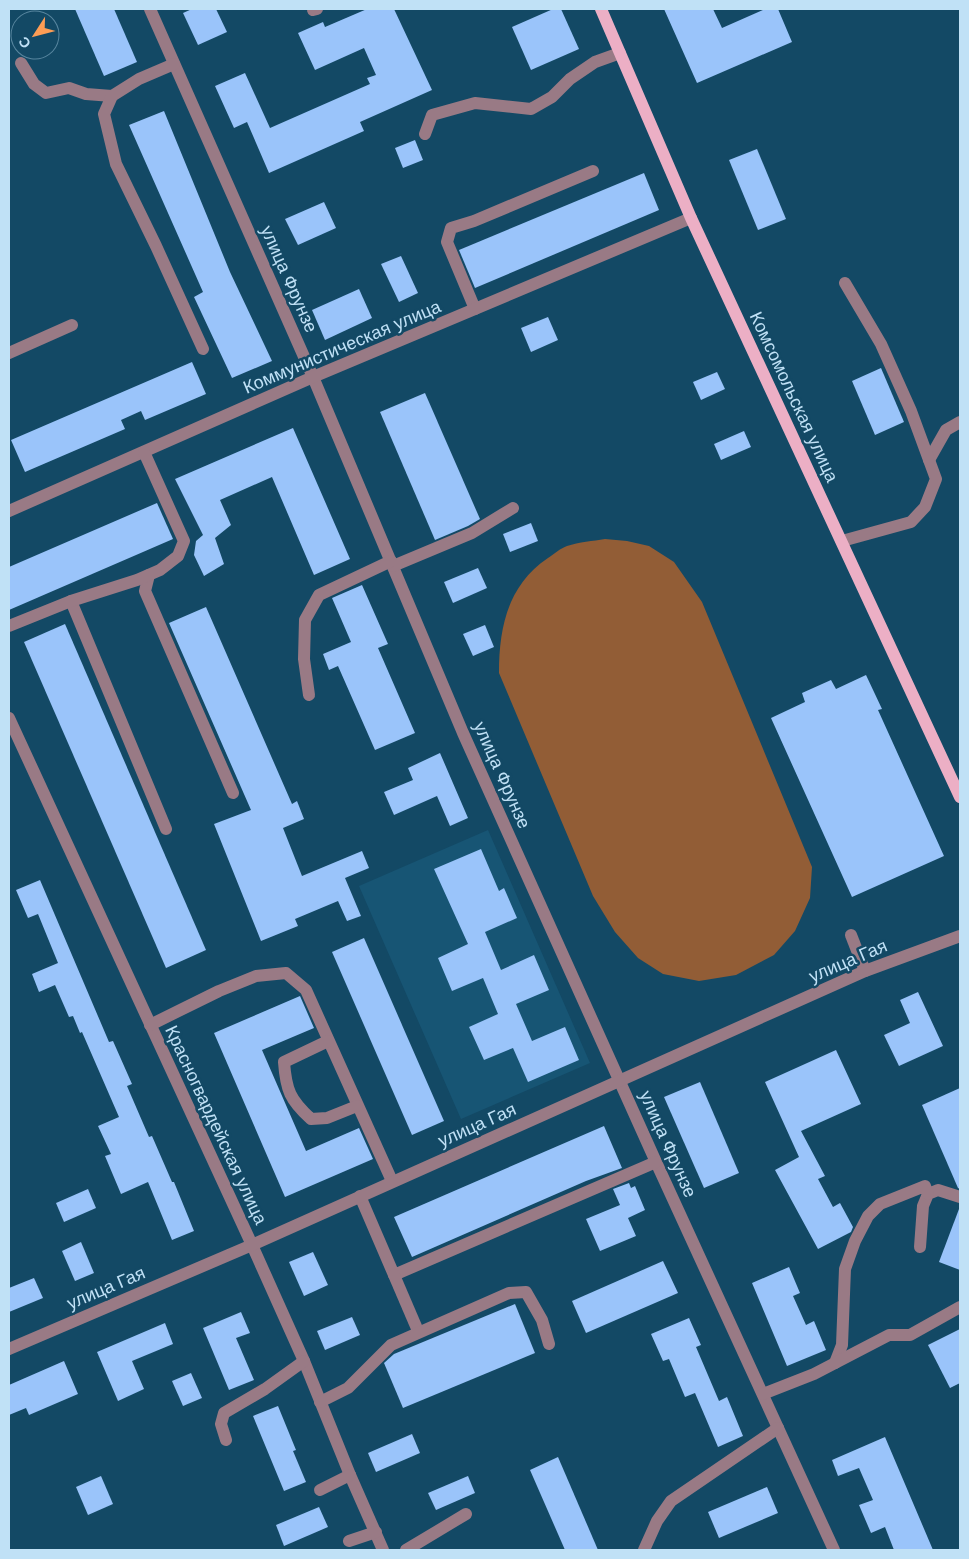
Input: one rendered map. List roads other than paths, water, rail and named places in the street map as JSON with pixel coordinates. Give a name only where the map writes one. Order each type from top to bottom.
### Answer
[{"type":"main road","name":"Комсомольская улица","points":[[601,9],[691,218],[960,797]]},
{"type":"street","name":"улица Фрунзе","points":[[150,9],[313,377],[463,733],[656,1162],[834,1550]]},
{"type":"street","points":[[426,134],[432,115],[475,103],[532,109],[552,97],[570,79],[595,62],[620,53]]},
{"type":"street","points":[[21,63],[34,84],[46,93],[69,88],[86,94],[112,96]]},
{"type":"street","points":[[174,64],[139,79],[112,96],[104,114],[116,164],[203,350]]},
{"type":"street","points":[[475,309],[446,242],[451,228],[474,221],[593,171]]},
{"type":"street","name":"Коммунистическая улица","points":[[9,512],[313,377],[691,218]]},
{"type":"street","points":[[842,541],[911,522],[925,507],[936,479],[911,411],[881,344],[844,283]]},
{"type":"street","points":[[9,353],[72,325]]},
{"type":"street","points":[[929,460],[946,430],[960,422]]},
{"type":"street","points":[[9,626],[72,601],[160,570],[178,556],[184,541],[144,452]]},
{"type":"street","points":[[309,695],[304,659],[305,620],[319,595],[392,563],[472,533],[513,508]]},
{"type":"street","points":[[149,574],[145,591],[233,793]]},
{"type":"street","points":[[72,601],[166,828]]},
{"type":"street","name":"Красногвардейская улица","points":[[9,718],[252,1245],[304,1361],[350,1475],[383,1550]]},
{"type":"street","points":[[850,935],[865,971]]},
{"type":"street","name":"улица Гая","points":[[9,1349],[252,1245],[865,971],[960,936]]},
{"type":"street","points":[[150,1025],[219,991],[256,976],[286,973],[306,990],[392,1182]]},
{"type":"street","points":[[328,1041],[284,1062],[286,1082],[296,1105],[311,1119],[327,1118],[357,1106]]},
{"type":"street","points":[[394,1275],[656,1162]]},
{"type":"street","points":[[835,1363],[842,1345],[845,1269],[855,1240],[868,1216],[880,1204],[925,1186],[928,1194],[923,1206],[920,1247]]},
{"type":"street","points":[[928,1194],[938,1190],[960,1196]]},
{"type":"street","points":[[360,1196],[418,1331]]},
{"type":"street","points":[[320,1402],[348,1388],[391,1345],[418,1331],[509,1293],[526,1292],[542,1320],[549,1344]]},
{"type":"street","points":[[763,1394],[814,1374],[889,1335],[910,1334],[960,1307]]},
{"type":"street","points":[[226,1440],[221,1424],[224,1413],[265,1389],[304,1361]]},
{"type":"street","points":[[644,1550],[657,1521],[671,1501],[778,1428]]},
{"type":"street","points":[[320,1490],[350,1475]]},
{"type":"street","points":[[406,1550],[466,1514]]},
{"type":"street","points":[[349,1541],[376,1532]]}]
